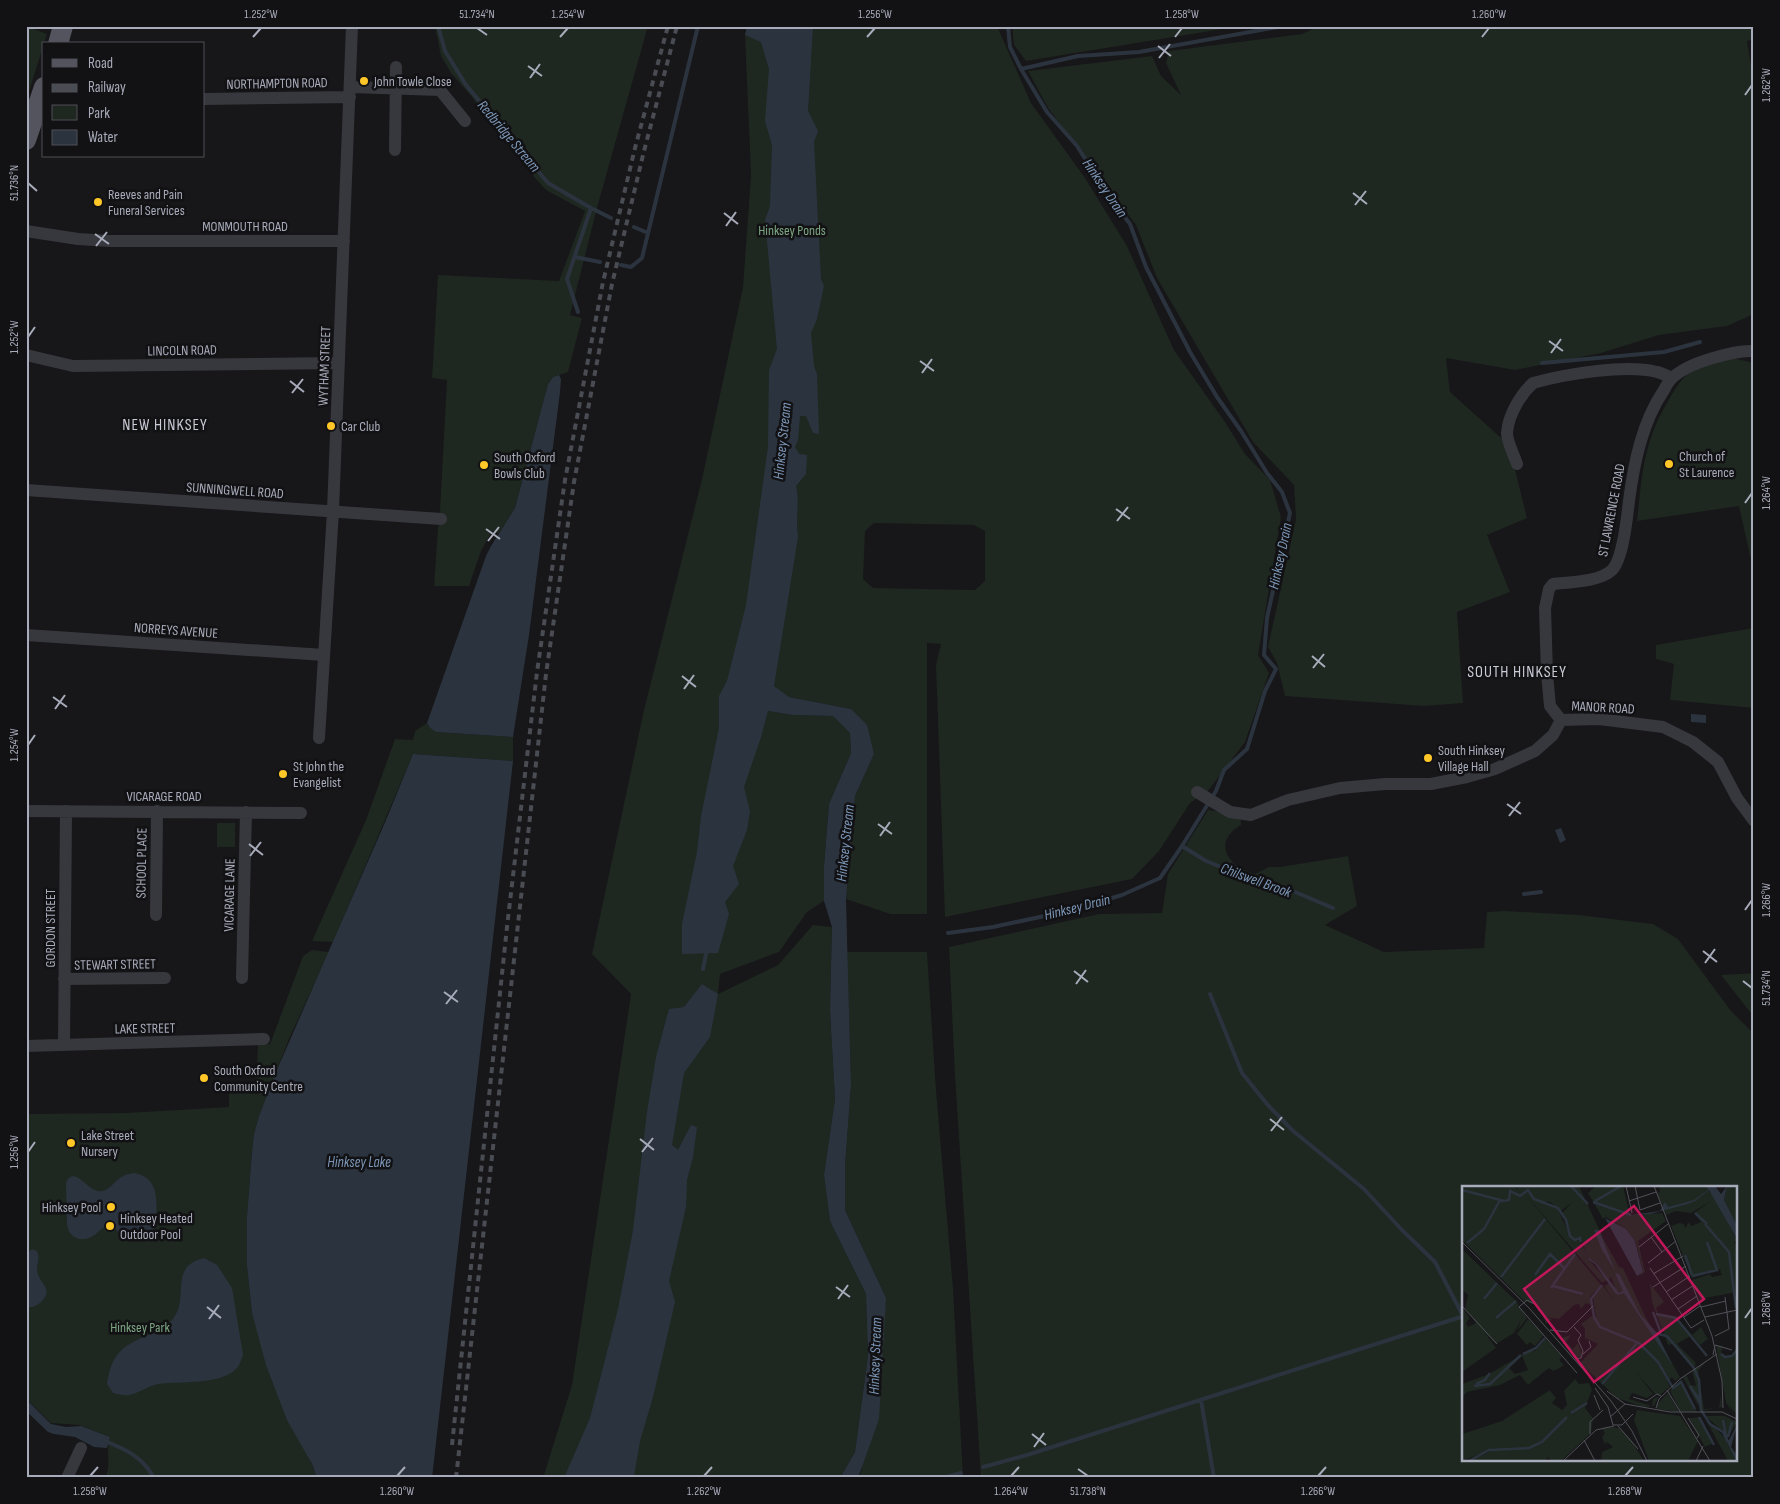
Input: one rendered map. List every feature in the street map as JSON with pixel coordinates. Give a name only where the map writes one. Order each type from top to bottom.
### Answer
[{"type":"main road","points":[[59,42],[63,26]]},
{"type":"main road","points":[[26,140],[42,93]]},
{"type":"street","name":"WYTHAM STREET","points":[[319,738],[333,512],[352,26]]},
{"type":"street","points":[[395,150],[396,67]]},
{"type":"street","points":[[350,92],[396,88],[440,90],[465,121]]},
{"type":"street","name":"NORTHAMPTON ROAD","points":[[205,99],[350,92]]},
{"type":"street","name":"MONMOUTH ROAD","points":[[26,231],[78,239],[110,241],[344,241]]},
{"type":"street","name":"ST LAWRENCE ROAD","points":[[1561,720],[1550,706],[1545,608],[1549,589],[1554,584],[1589,580],[1610,572],[1617,564],[1626,523],[1633,474],[1643,433],[1655,403],[1672,378],[1694,364],[1709,359],[1727,354],[1754,351]]},
{"type":"street","name":"LINCOLN ROAD","points":[[26,356],[73,366],[339,363]]},
{"type":"street","points":[[1517,464],[1507,434],[1514,410],[1533,383],[1582,373],[1633,368],[1658,372],[1672,378]]},
{"type":"street","name":"SUNNINGWELL ROAD","points":[[26,490],[441,519]]},
{"type":"street","name":"NORREYS AVENUE","points":[[26,635],[324,655]]},
{"type":"street","name":"MANOR ROAD","points":[[1205,798],[1230,812],[1251,815],[1288,800],[1340,788],[1386,784],[1431,784],[1468,777],[1495,769],[1536,751],[1554,735],[1561,720],[1609,720],[1664,727],[1693,742],[1718,762],[1737,798],[1754,821]]},
{"type":"street","name":"VICARAGE ROAD","points":[[26,811],[301,813]]},
{"type":"street","name":"GORDON STREET","points":[[64,1046],[66,811]]},
{"type":"street","name":"SCHOOL PLACE","points":[[156,915],[157,812]]},
{"type":"street","name":"VICARAGE LANE","points":[[242,978],[246,812]]},
{"type":"street","name":"STEWART STREET","points":[[64,979],[165,978]]},
{"type":"street","name":"LAKE STREET","points":[[26,1046],[264,1039]]},
{"type":"street","points":[[67,1478],[81,1448]]},
{"type":"green space","points":[[26,26],[47,34],[44,42],[42,42],[42,50],[26,101]]},
{"type":"green space","points":[[435,26],[648,26],[597,208],[570,315],[582,318],[568,372],[553,377],[548,384],[515,508],[499,533],[492,531],[481,551],[469,586],[434,586],[438,528],[441,519],[447,380],[432,378],[438,275],[559,281],[585,211],[546,190],[535,178],[451,73],[441,56]]},
{"type":"green space","points":[[747,26],[997,26],[1031,103],[1085,178],[1127,246],[1174,350],[1225,422],[1245,454],[1270,480],[1281,517],[1258,655],[1269,673],[1245,742],[1208,791],[1190,803],[1159,851],[1132,879],[945,917],[936,665],[941,644],[927,643],[927,914],[890,914],[846,899],[855,796],[874,754],[851,709],[789,697],[774,687],[768,711],[793,715],[833,716],[850,733],[851,753],[829,804],[824,866],[824,901],[807,912],[779,952],[720,974],[718,994],[778,965],[813,925],[832,927],[830,1010],[835,1099],[824,1175],[830,1221],[866,1294],[868,1357],[855,1452],[840,1478],[543,1478],[572,1385],[631,994],[592,954],[644,710],[702,479],[743,287],[751,175],[745,35]],"holes":[[[874,523],[974,525],[985,531],[985,581],[975,590],[873,588],[863,579],[865,531]]]},
{"type":"green space","points":[[1012,26],[1241,26],[1026,61],[1014,45]]},
{"type":"green space","points":[[1319,26],[1754,26],[1754,39],[1747,41],[1754,85],[1754,314],[1727,326],[1659,335],[1601,353],[1515,370],[1446,358],[1450,392],[1509,445],[1527,518],[1487,535],[1510,592],[1457,612],[1463,703],[1424,706],[1285,696],[1277,663],[1268,647],[1296,519],[1294,485],[1253,442],[1157,278],[1136,225],[1048,108],[1028,71],[1152,56],[1161,76],[1181,95],[1166,63],[1169,51],[1302,34]]},
{"type":"green space","points":[[1733,358],[1754,363],[1754,708],[1670,700],[1674,664],[1656,659],[1656,645],[1753,628],[1751,560],[1739,506],[1637,521],[1642,474],[1648,446],[1659,418],[1672,393],[1689,373],[1697,368]]},
{"type":"green space","points":[[427,723],[436,732],[513,737],[513,761],[413,754],[333,942],[312,941],[366,820],[395,739],[413,740],[415,731]]},
{"type":"green space","points":[[1208,810],[1240,814],[1241,825],[1232,832],[1227,839],[1225,847],[1231,860],[1246,871],[1255,874],[1269,867],[1280,867],[1348,856],[1357,906],[1325,925],[1384,952],[1484,948],[1487,912],[1505,911],[1579,915],[1653,924],[1678,939],[1731,1011],[1754,1034],[1754,1478],[981,1478],[955,1076],[949,947],[1099,914],[1162,913],[1168,874]]},
{"type":"green space","points":[[217,823],[235,823],[235,847],[217,847]]},
{"type":"green space","name":"Hinksey Park","points":[[312,950],[329,952],[289,1039],[259,1116],[254,1134],[247,1216],[247,1266],[252,1313],[317,1478],[105,1478],[108,1468],[110,1437],[79,1425],[51,1423],[26,1398],[26,1114],[126,1113],[229,1107],[229,1083],[256,1083],[258,1045],[270,1044],[303,956]]},
{"type":"green space","points":[[847,952],[927,952],[936,1090],[953,1288],[963,1478],[858,1478],[861,1473],[886,1298],[845,1210],[845,1166],[851,1085]]},
{"type":"green space","points":[[1754,973],[1754,1017],[1721,975]]},
{"type":"water","name":"Hinksey Ponds","points":[[747,26],[813,26],[808,111],[818,131],[814,142],[821,279],[824,286],[817,319],[811,333],[814,366],[817,374],[819,434],[813,433],[806,416],[800,416],[798,440],[795,447],[799,454],[807,455],[806,474],[796,486],[798,537],[774,686],[789,697],[851,709],[867,725],[874,754],[855,796],[846,899],[851,1085],[845,1166],[845,1210],[886,1298],[879,1419],[858,1478],[840,1478],[855,1452],[868,1356],[866,1294],[830,1221],[824,1175],[835,1099],[830,1010],[832,927],[824,901],[824,866],[829,804],[851,753],[850,733],[833,716],[793,715],[768,711],[744,787],[750,811],[747,830],[733,866],[739,884],[725,902],[729,914],[718,953],[682,954],[682,924],[719,728],[719,696],[727,681],[746,605],[768,447],[769,370],[777,349],[765,220],[770,206],[772,145],[765,121],[769,69],[761,42],[745,35]]},
{"type":"water","points":[[559,375],[561,379],[560,392],[529,635],[513,737],[436,732],[427,723],[486,556],[515,508],[548,384],[553,377]]},
{"type":"water","points":[[1691,714],[1706,715],[1706,723],[1691,722]]},
{"type":"water","name":"Hinksey Lake","points":[[413,754],[513,761],[432,1478],[317,1478],[312,1464],[287,1420],[266,1365],[252,1313],[247,1266],[247,1216],[254,1134],[276,1072]]},
{"type":"water","points":[[1561,828],[1566,840],[1560,843],[1555,830]]},
{"type":"water","points":[[702,984],[718,994],[710,1037],[684,1073],[672,1145],[678,1150],[691,1125],[697,1127],[693,1157],[687,1180],[686,1207],[669,1281],[675,1302],[653,1397],[640,1441],[634,1476],[633,1478],[564,1478],[590,1418],[618,1309],[633,1230],[647,1112],[656,1057],[669,1009],[684,1007]]},
{"type":"water","name":"Hinksey Pool","points":[[134,1173],[149,1180],[155,1194],[156,1227],[145,1237],[124,1237],[113,1227],[105,1227],[87,1239],[78,1239],[69,1232],[67,1224],[66,1183],[69,1178],[72,1176],[76,1177],[93,1189],[101,1191],[108,1188],[124,1175]]},
{"type":"water","points":[[32,1249],[37,1251],[38,1254],[38,1275],[45,1286],[46,1293],[39,1303],[26,1307],[26,1254]]},
{"type":"water","points":[[204,1258],[217,1265],[232,1288],[243,1355],[236,1369],[220,1378],[210,1380],[158,1384],[129,1395],[113,1393],[107,1384],[112,1364],[116,1357],[134,1341],[161,1329],[172,1320],[180,1302],[181,1284],[186,1268],[193,1262]]},
{"type":"water","points":[[26,1399],[51,1424],[66,1427],[81,1426],[110,1437],[107,1448],[94,1447],[75,1437],[48,1432],[26,1411]]},
{"type":"waterway","name":"Redbridge Stream","points":[[438,26],[445,51],[466,85],[548,183],[611,218]]},
{"type":"waterway","points":[[621,265],[631,267],[642,258],[698,26]]},
{"type":"waterway","name":"Hinksey Drain","points":[[948,933],[993,927],[1068,911],[1122,895],[1160,878],[1216,791],[1224,770],[1247,749],[1265,691],[1276,669],[1264,655],[1267,618],[1290,513],[1282,492],[1267,473],[1217,397],[1190,352],[1146,267],[1130,224],[1108,195],[1077,146],[1047,112],[1021,69],[1010,47],[1008,26]]},
{"type":"waterway","points":[[1021,69],[1078,56],[1139,52],[1292,26]]},
{"type":"waterway","points":[[578,312],[567,279],[591,208]]},
{"type":"waterway","name":"Redbridge Stream","points":[[634,227],[648,233]]},
{"type":"waterway","points":[[575,257],[600,262]]},
{"type":"waterway","points":[[1542,363],[1664,352],[1700,342]]},
{"type":"waterway","name":"Chilswell Brook","points":[[1182,846],[1206,861],[1266,885],[1288,889],[1333,908]]},
{"type":"waterway","name":"Chilswell Brook","points":[[1524,894],[1541,892]]},
{"type":"waterway","points":[[703,969],[707,949]]},
{"type":"waterway","points":[[1210,994],[1242,1073],[1267,1104],[1292,1130],[1364,1189],[1435,1262],[1462,1314]]},
{"type":"waterway","points":[[983,1467],[1027,1455],[1462,1317]]},
{"type":"waterway","points":[[1201,1400],[1214,1478]]},
{"type":"waterway","points":[[105,1441],[139,1459],[145,1464],[154,1478]]},
{"type":"waterway","points":[[943,1478],[961,1473]]},
{"type":"railway","points":[[452,1445],[507,927],[537,672],[565,480],[603,282],[635,148],[668,26]]},
{"type":"railway","points":[[456,1478],[546,674],[574,482],[612,284],[677,26]]},
{"type":"place","name":"John Towle Close","points":[[364,81]]},
{"type":"place","name":"Reeves and Pain Funeral Services","points":[[98,202]]},
{"type":"place","name":"Car Club","points":[[331,426]]},
{"type":"place","name":"Church of St Laurence","points":[[1669,464]]},
{"type":"place","name":"South Oxford Bowls Club","points":[[484,465]]},
{"type":"place","name":"South Hinksey Village Hall","points":[[1428,758]]},
{"type":"place","name":"St John the Evangelist","points":[[283,774]]},
{"type":"place","name":"South Oxford Community Centre","points":[[204,1078]]},
{"type":"place","name":"Lake Street Nursery","points":[[71,1143]]},
{"type":"place","name":"Hinksey Pool","points":[[111,1207]]},
{"type":"place","name":"Hinksey Heated Outdoor Pool","points":[[110,1226]]},
{"type":"district","name":"NEW HINKSEY","points":[[165,424]]},
{"type":"district","name":"SOUTH HINKSEY","points":[[1517,671]]},
{"type":"water label","name":"Hinksey Stream","points":[[782,441]]},
{"type":"water label","name":"Hinksey Stream","points":[[845,843]]},
{"type":"water label","name":"Hinksey Stream","points":[[875,1356]]}]
